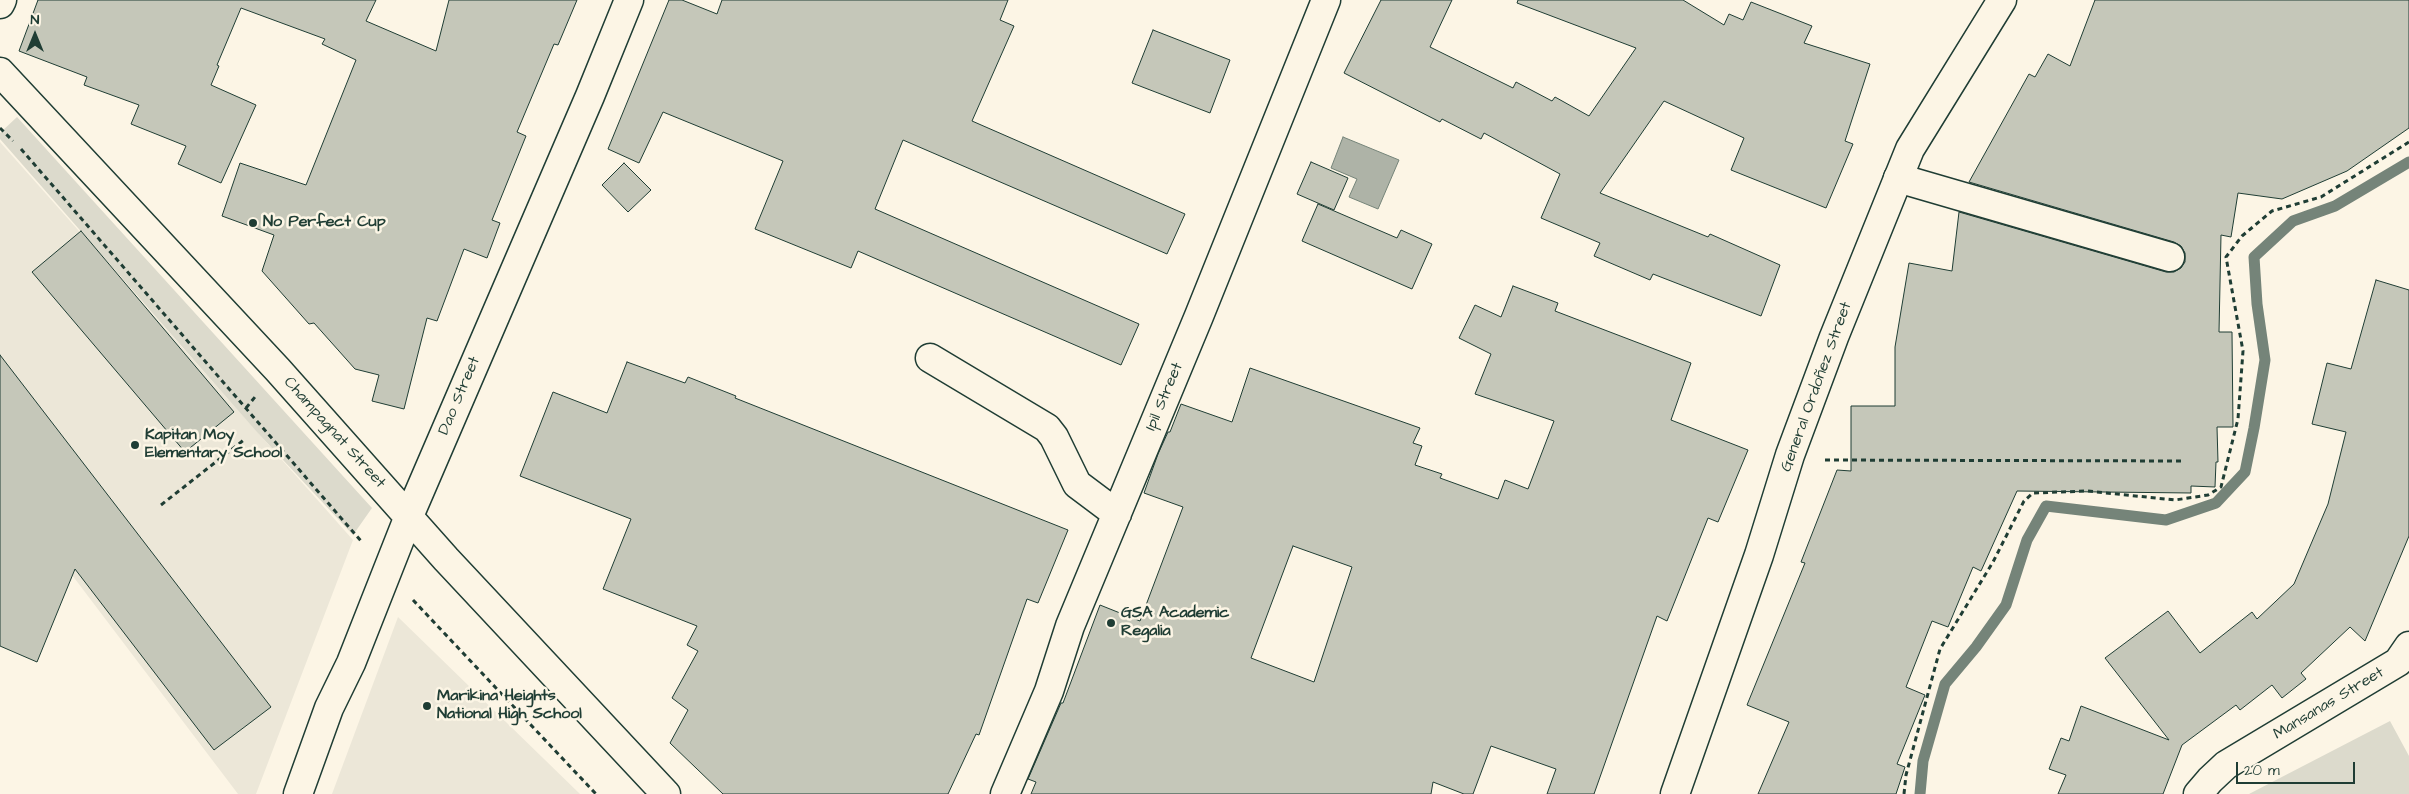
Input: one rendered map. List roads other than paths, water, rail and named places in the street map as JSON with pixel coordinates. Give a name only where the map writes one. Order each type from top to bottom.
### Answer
[{"type":"street","points":[[0,4],[2,0]]},
{"type":"street","name":"Dao Street","points":[[298,794],[329,708],[352,663],[409,516],[586,105],[629,0]]},
{"type":"street","name":"Ipil Street","points":[[1005,794],[1049,691],[1070,626],[1326,0]]},
{"type":"street","name":"General Ordoñez Street","points":[[1675,794],[1759,555],[1790,455],[1834,337],[1898,178],[1910,149],[2002,0]]},
{"type":"street","name":"Champagnat Street","points":[[0,72],[278,370],[446,559],[666,794]]},
{"type":"street","points":[[1898,178],[2170,257]]},
{"type":"street","points":[[930,358],[1047,428],[1054,437],[1077,484],[1117,514]]},
{"type":"street","name":"Mansanas Street","points":[[2198,794],[2226,765],[2398,662],[2409,646]]},
{"type":"waterway","points":[[1920,794],[1923,761],[1945,684],[1976,647],[2006,605],[2027,540],[2046,506],[2166,520],[2216,503],[2245,472],[2265,360],[2257,304],[2254,257],[2293,221],[2335,206],[2409,162]]},
{"type":"place","name":"No Perfect Cup","points":[[253,223]]},
{"type":"place","name":"Kapitan Moy Elementary School","points":[[135,445]]},
{"type":"place","name":"GSA Academic Regalia","points":[[1111,623]]},
{"type":"place","name":"Marikina Heights National High School","points":[[427,706]]}]
